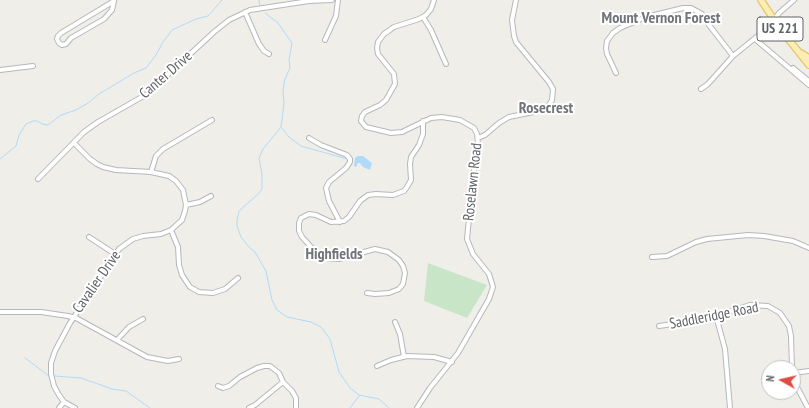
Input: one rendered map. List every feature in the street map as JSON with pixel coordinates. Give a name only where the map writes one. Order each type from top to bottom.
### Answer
[{"type":"main road","name":"US 221","points":[[762,2],[803,59],[809,65]]},
{"type":"main road","name":"US 221","points":[[799,52],[809,58]]},
{"type":"street","name":"Canter Drive","points":[[38,179],[84,132],[98,122],[147,94],[221,26],[235,16],[245,12],[311,1],[332,0]]},
{"type":"street","points":[[325,40],[336,16],[338,0]]},
{"type":"street","points":[[434,0],[431,9],[424,17],[446,64]]},
{"type":"street","points":[[478,138],[485,135],[509,117],[543,110],[552,100],[553,89],[549,82],[516,42],[512,20],[516,0]]},
{"type":"street","points":[[701,89],[708,84],[733,56],[756,39],[770,26],[779,13],[794,0]]},
{"type":"street","points":[[114,1],[112,10],[104,19],[70,38],[66,44],[62,45],[59,43],[58,36],[61,33],[114,1]]},
{"type":"street","points":[[616,73],[607,54],[606,48],[607,41],[613,33],[620,28],[646,18],[684,8],[691,8],[702,14],[709,26],[733,56]]},
{"type":"street","points":[[245,12],[259,44],[268,54]]},
{"type":"street","name":"Roselawn Road","points":[[419,407],[430,388],[452,362],[493,290],[493,284],[489,274],[473,254],[467,239],[478,138],[476,131],[471,126],[454,118],[437,117],[423,121],[402,132],[391,133],[366,127],[362,123],[361,118],[365,112],[380,105],[386,100],[395,84],[394,74],[378,54],[378,42],[384,34],[394,27],[424,17]]},
{"type":"street","points":[[756,39],[809,85]]},
{"type":"street","points":[[786,64],[809,81]]},
{"type":"street","points":[[0,70],[33,66]]},
{"type":"street","points":[[151,172],[158,153],[212,120]]},
{"type":"street","points":[[367,293],[381,294],[397,291],[402,286],[405,273],[399,260],[388,252],[380,249],[371,249],[339,259],[326,258],[302,238],[299,231],[300,220],[303,216],[316,214],[331,222],[340,222],[349,217],[357,204],[368,195],[397,194],[407,188],[411,175],[410,161],[423,134],[423,121]]},
{"type":"street","points":[[309,138],[321,145],[347,155],[350,159],[350,162],[346,168],[334,177],[326,188],[329,200],[340,222]]},
{"type":"street","points":[[74,143],[90,159],[103,167],[116,170],[151,172],[167,175],[176,181],[184,193],[186,205],[182,220],[171,230],[178,247],[179,265],[182,275],[184,281],[190,287],[199,292],[213,293],[225,289],[238,278]]},
{"type":"street","points":[[186,205],[200,202],[211,196]]},
{"type":"street","name":"Cavalier Drive","points":[[64,402],[58,395],[54,386],[51,369],[53,357],[57,347],[73,318],[115,254],[124,245],[133,239],[161,234],[171,230]]},
{"type":"street","points":[[652,257],[667,256],[696,242],[707,239],[748,235],[793,241],[809,248]]},
{"type":"street","points":[[88,237],[115,254]]},
{"type":"street","name":"Saddleridge Road","points":[[659,326],[700,320],[750,306],[764,306],[776,310],[787,321],[790,331],[792,360]]},
{"type":"street","points":[[0,312],[41,312],[73,318],[153,359],[168,361],[179,359]]},
{"type":"street","points":[[716,316],[725,349],[730,408]]},
{"type":"street","points":[[117,340],[129,327],[143,319]]},
{"type":"street","points":[[395,322],[400,334],[404,357]]},
{"type":"street","points":[[377,366],[391,360],[416,355],[434,357],[452,362]]},
{"type":"street","points":[[218,386],[222,388],[229,386],[244,374],[264,366],[275,369],[296,398],[296,408]]},
{"type":"street","points":[[249,408],[255,405],[283,382]]},
{"type":"street","points":[[801,395],[808,408]]},
{"type":"street","points":[[59,408],[64,402],[75,408]]},
{"type":"green space","points":[[428,263],[487,285],[467,318],[424,301]]},
{"type":"water","points":[[358,156],[363,156],[372,163],[370,170],[363,167],[360,163],[358,163],[356,167],[354,166],[355,158]]},
{"type":"waterway","points":[[0,159],[16,146],[19,135],[26,124],[37,121],[48,125],[61,115],[76,110],[99,94],[134,73],[146,68],[172,30],[196,19],[208,16],[222,0]]},
{"type":"waterway","points":[[259,0],[260,6]]},
{"type":"waterway","points":[[265,13],[278,23],[292,43],[289,60],[290,68],[285,79],[283,90],[284,104],[281,127],[263,149],[259,158],[262,174],[262,189],[239,211],[237,226],[241,237],[255,252],[266,271],[272,300],[277,310],[287,317],[311,322],[321,327],[330,339],[339,372],[350,388],[359,395],[379,399],[389,408]]},
{"type":"waterway","points":[[282,128],[289,137],[301,146],[347,159]]},
{"type":"waterway","points":[[25,358],[49,376]]},
{"type":"waterway","points":[[54,376],[81,378],[112,389],[126,391],[150,408]]},
{"type":"waterway","points":[[350,408],[359,396]]},
{"type":"district","name":"Mount Vernon Forest","points":[[661,18]]},
{"type":"district","name":"Rosecrest","points":[[546,108]]},
{"type":"district","name":"Highfields","points":[[334,254]]}]
